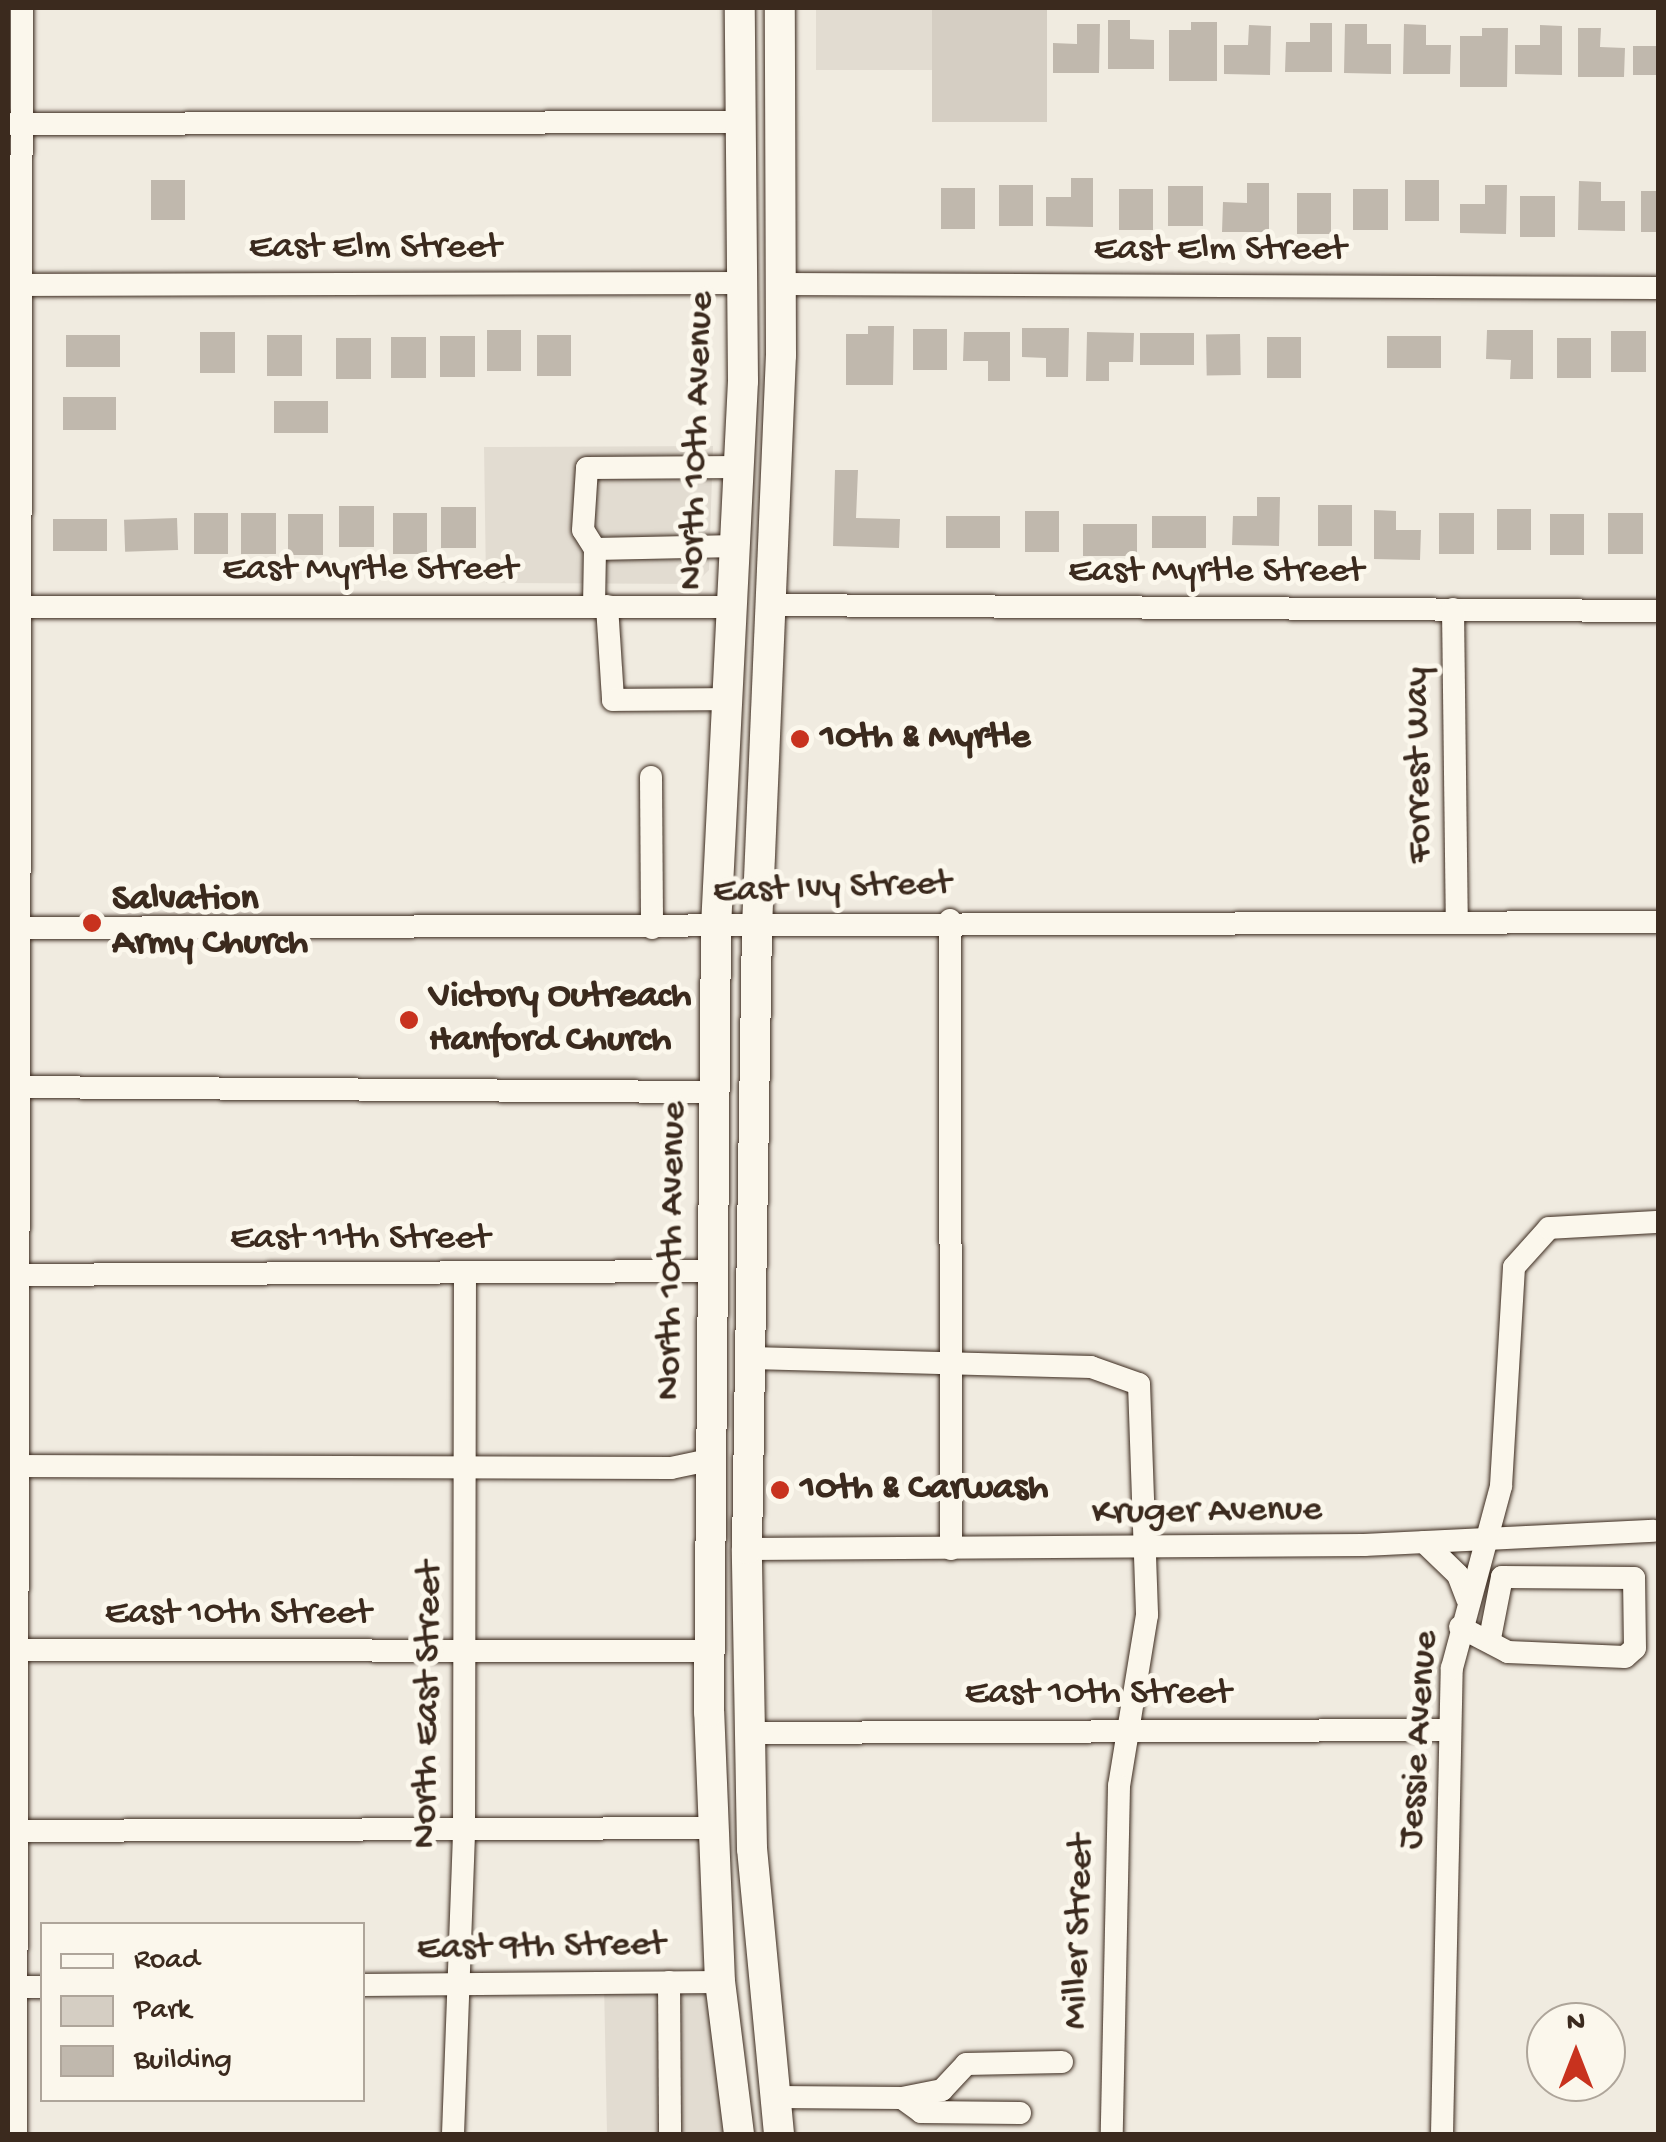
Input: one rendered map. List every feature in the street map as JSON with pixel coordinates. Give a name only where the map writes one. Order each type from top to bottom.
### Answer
[{"type":"main road","name":"North 10th Avenue","points":[[739,2134],[720,1982],[713,1828],[710,1460],[716,927],[743,381],[740,8]]},
{"type":"main road","name":"North 10th Avenue","points":[[779,2134],[752,1849],[747,1549],[757,926],[781,284],[780,8]]},
{"type":"main road","points":[[743,381],[760,466],[756,584],[772,605]]},
{"type":"main road","points":[[734,607],[753,633],[751,717],[764,772]]},
{"type":"main road","points":[[712,1381],[728,1430],[730,1524],[747,1549]]},
{"type":"main road","points":[[710,1651],[728,1673],[731,1776],[752,1849]]},
{"type":"street","points":[[16,2134],[10,1987],[13,607],[15,124],[22,8]]},
{"type":"street","points":[[15,124],[742,122]]},
{"type":"street","name":"East Elm Street","points":[[15,285],[742,283]]},
{"type":"street","name":"East Elm Street","points":[[781,284],[1658,288]]},
{"type":"street","points":[[729,699],[613,700],[595,549],[583,530],[587,468],[741,467]]},
{"type":"street","points":[[595,549],[737,546]]},
{"type":"street","name":"East Myrtle Street","points":[[772,605],[1658,611]]},
{"type":"street","name":"East Myrtle Street","points":[[13,607],[734,607]]},
{"type":"street","name":"Forrest Way","points":[[1454,609],[1456,920]]},
{"type":"street","points":[[651,778],[652,928]]},
{"type":"street","points":[[950,920],[951,1549]]},
{"type":"street","name":"East Ivy Street","points":[[13,928],[652,928],[950,920],[1658,922]]},
{"type":"street","points":[[14,1087],[714,1092]]},
{"type":"street","name":"Jessie Avenue","points":[[1442,2134],[1448,1730],[1460,1628],[1488,1538],[1507,1434],[1514,1267],[1530,1242],[1568,1223],[1658,1222]]},
{"type":"street","name":"East 11th Street","points":[[14,1275],[713,1272]]},
{"type":"street","name":"North East Street","points":[[453,2134],[455,1984],[464,1833],[465,1275]]},
{"type":"street","points":[[752,1358],[950,1364]]},
{"type":"street","name":"Miller Street","points":[[950,1364],[1092,1367],[1134,1378],[1144,1400],[1145,1660],[1128,1731],[1112,2134]]},
{"type":"street","points":[[13,1466],[465,1464],[671,1468],[710,1460]]},
{"type":"street","name":"Kruger Avenue","points":[[747,1549],[1145,1549],[1654,1531]]},
{"type":"street","points":[[1424,1542],[1458,1574],[1468,1599]]},
{"type":"street","points":[[1460,1628],[1490,1638],[1508,1652],[1625,1657],[1636,1648],[1634,1578],[1502,1577],[1490,1638]]},
{"type":"street","name":"East 10th Street","points":[[12,1650],[710,1651]]},
{"type":"street","name":"East 10th Street","points":[[748,1733],[1448,1730]]},
{"type":"street","points":[[11,1831],[464,1833],[713,1828]]},
{"type":"street","points":[[669,1982],[670,2134]]},
{"type":"street","name":"East 9th Street","points":[[365,1985],[720,1982]]},
{"type":"street","points":[[10,1987],[40,1987]]},
{"type":"street","points":[[776,2097],[902,2098],[942,2090],[966,2064],[1062,2062]]},
{"type":"street","points":[[902,2098],[921,2112],[1020,2112]]},
{"type":"shaded area","points":[[816,8],[932,8],[932,70],[816,70]]},
{"type":"shaded area","points":[[713,446],[709,570],[695,584],[486,583],[484,447]]},
{"type":"shaded area","points":[[720,1982],[739,2134],[607,2134],[604,1983]]},
{"type":"green space","points":[[932,8],[1047,8],[1047,122],[932,122]]},
{"type":"building","points":[[1108,20],[1130,20],[1130,39],[1154,40],[1154,69],[1108,69]]},
{"type":"building","points":[[1191,22],[1217,22],[1217,81],[1169,81],[1169,30],[1191,30]]},
{"type":"building","points":[[1310,23],[1332,23],[1332,72],[1285,72],[1286,42],[1310,42]]},
{"type":"building","points":[[1077,24],[1100,24],[1099,73],[1053,73],[1053,43],[1077,44]]},
{"type":"building","points":[[1345,24],[1367,24],[1367,44],[1391,44],[1391,74],[1344,73]]},
{"type":"building","points":[[1404,24],[1426,25],[1426,45],[1451,45],[1450,74],[1403,74]]},
{"type":"building","points":[[1249,25],[1271,26],[1270,75],[1224,74],[1224,45],[1248,45]]},
{"type":"building","points":[[1540,25],[1562,26],[1562,75],[1515,74],[1515,45],[1540,45]]},
{"type":"building","points":[[1482,28],[1508,28],[1507,87],[1460,87],[1460,36],[1482,36]]},
{"type":"building","points":[[1578,28],[1601,28],[1600,47],[1625,48],[1624,77],[1578,77]]},
{"type":"building","points":[[1633,46],[1658,46],[1658,75],[1633,75]]},
{"type":"building","points":[[1071,178],[1093,178],[1093,227],[1046,226],[1046,197],[1071,197]]},
{"type":"building","points":[[151,180],[185,180],[185,220],[151,220]]},
{"type":"building","points":[[1405,180],[1439,180],[1439,221],[1405,221]]},
{"type":"building","points":[[1579,181],[1601,182],[1601,201],[1625,201],[1625,231],[1578,230]]},
{"type":"building","points":[[1247,183],[1269,183],[1269,232],[1222,232],[1223,202],[1247,203]]},
{"type":"building","points":[[999,185],[1033,185],[1033,226],[999,226]]},
{"type":"building","points":[[1485,185],[1507,185],[1506,234],[1460,233],[1460,204],[1485,204]]},
{"type":"building","points":[[1168,186],[1203,186],[1203,226],[1168,226]]},
{"type":"building","points":[[941,188],[975,188],[975,229],[941,229]]},
{"type":"building","points":[[1119,189],[1153,189],[1153,230],[1119,230]]},
{"type":"building","points":[[1353,189],[1388,189],[1388,230],[1353,230]]},
{"type":"building","points":[[1641,191],[1658,191],[1658,232],[1641,232]]},
{"type":"building","points":[[1297,193],[1331,193],[1331,234],[1297,234]]},
{"type":"building","points":[[1520,196],[1555,196],[1555,237],[1520,237]]},
{"type":"building","points":[[868,326],[894,326],[893,385],[846,385],[846,334],[868,334]]},
{"type":"building","points":[[1022,328],[1069,328],[1068,377],[1046,377],[1046,358],[1022,357]]},
{"type":"building","points":[[913,329],[947,329],[947,370],[913,370]]},
{"type":"building","points":[[487,330],[521,330],[521,371],[487,371]]},
{"type":"building","points":[[1487,330],[1533,330],[1533,379],[1510,379],[1511,360],[1486,359]]},
{"type":"building","points":[[1611,331],[1646,331],[1646,372],[1611,372]]},
{"type":"building","points":[[200,332],[235,332],[235,373],[200,373]]},
{"type":"building","points":[[964,332],[1010,332],[1010,381],[988,381],[988,361],[963,361]]},
{"type":"building","points":[[1087,332],[1134,333],[1133,362],[1109,362],[1109,381],[1086,381]]},
{"type":"building","points":[[1140,333],[1194,333],[1194,365],[1140,365]]},
{"type":"building","points":[[1240,334],[1241,375],[1207,376],[1206,335]]},
{"type":"building","points":[[66,335],[120,335],[120,367],[66,367]]},
{"type":"building","points":[[267,335],[302,335],[302,376],[267,376]]},
{"type":"building","points":[[537,335],[571,335],[571,376],[537,376]]},
{"type":"building","points":[[440,336],[475,336],[475,377],[440,377]]},
{"type":"building","points":[[1387,336],[1441,336],[1441,368],[1387,368]]},
{"type":"building","points":[[391,337],[426,337],[426,378],[391,378]]},
{"type":"building","points":[[1267,337],[1301,337],[1301,378],[1267,378]]},
{"type":"building","points":[[336,338],[371,338],[371,379],[336,379]]},
{"type":"building","points":[[1557,338],[1591,338],[1591,378],[1557,378]]},
{"type":"building","points":[[63,397],[116,397],[116,430],[63,430]]},
{"type":"building","points":[[274,401],[328,401],[328,433],[274,433]]},
{"type":"building","points":[[835,470],[858,470],[856,518],[900,519],[899,548],[833,546]]},
{"type":"building","points":[[1257,497],[1280,497],[1279,546],[1232,545],[1233,516],[1257,516]]},
{"type":"building","points":[[1318,505],[1352,505],[1352,546],[1318,546]]},
{"type":"building","points":[[339,506],[374,506],[374,547],[339,547]]},
{"type":"building","points":[[441,507],[476,507],[476,548],[441,548]]},
{"type":"building","points":[[1497,509],[1531,509],[1531,550],[1497,550]]},
{"type":"building","points":[[1374,510],[1396,511],[1396,530],[1421,530],[1420,560],[1374,559]]},
{"type":"building","points":[[1025,511],[1059,511],[1059,552],[1025,552]]},
{"type":"building","points":[[194,513],[228,513],[228,554],[194,554]]},
{"type":"building","points":[[241,513],[276,513],[276,554],[241,554]]},
{"type":"building","points":[[393,513],[427,513],[427,554],[393,554]]},
{"type":"building","points":[[1439,513],[1474,513],[1474,554],[1439,554]]},
{"type":"building","points":[[1608,513],[1643,513],[1643,554],[1608,554]]},
{"type":"building","points":[[288,514],[323,514],[323,555],[288,555]]},
{"type":"building","points":[[1550,514],[1584,514],[1584,555],[1550,555]]},
{"type":"building","points":[[946,516],[1000,516],[1000,548],[946,548]]},
{"type":"building","points":[[1152,516],[1206,516],[1206,548],[1152,548]]},
{"type":"building","points":[[177,518],[178,550],[125,552],[124,520]]},
{"type":"building","points":[[53,519],[107,519],[107,551],[53,551]]},
{"type":"building","points":[[1083,524],[1137,524],[1137,556],[1083,556]]},
{"type":"place","name":"10th & Myrtle","points":[[800,739]]},
{"type":"place","name":"Salvation Army Church","points":[[92,923]]},
{"type":"place","name":"Victory Outreach Hanford Church","points":[[409,1020]]},
{"type":"place","name":"10th & Carwash","points":[[780,1490]]}]
